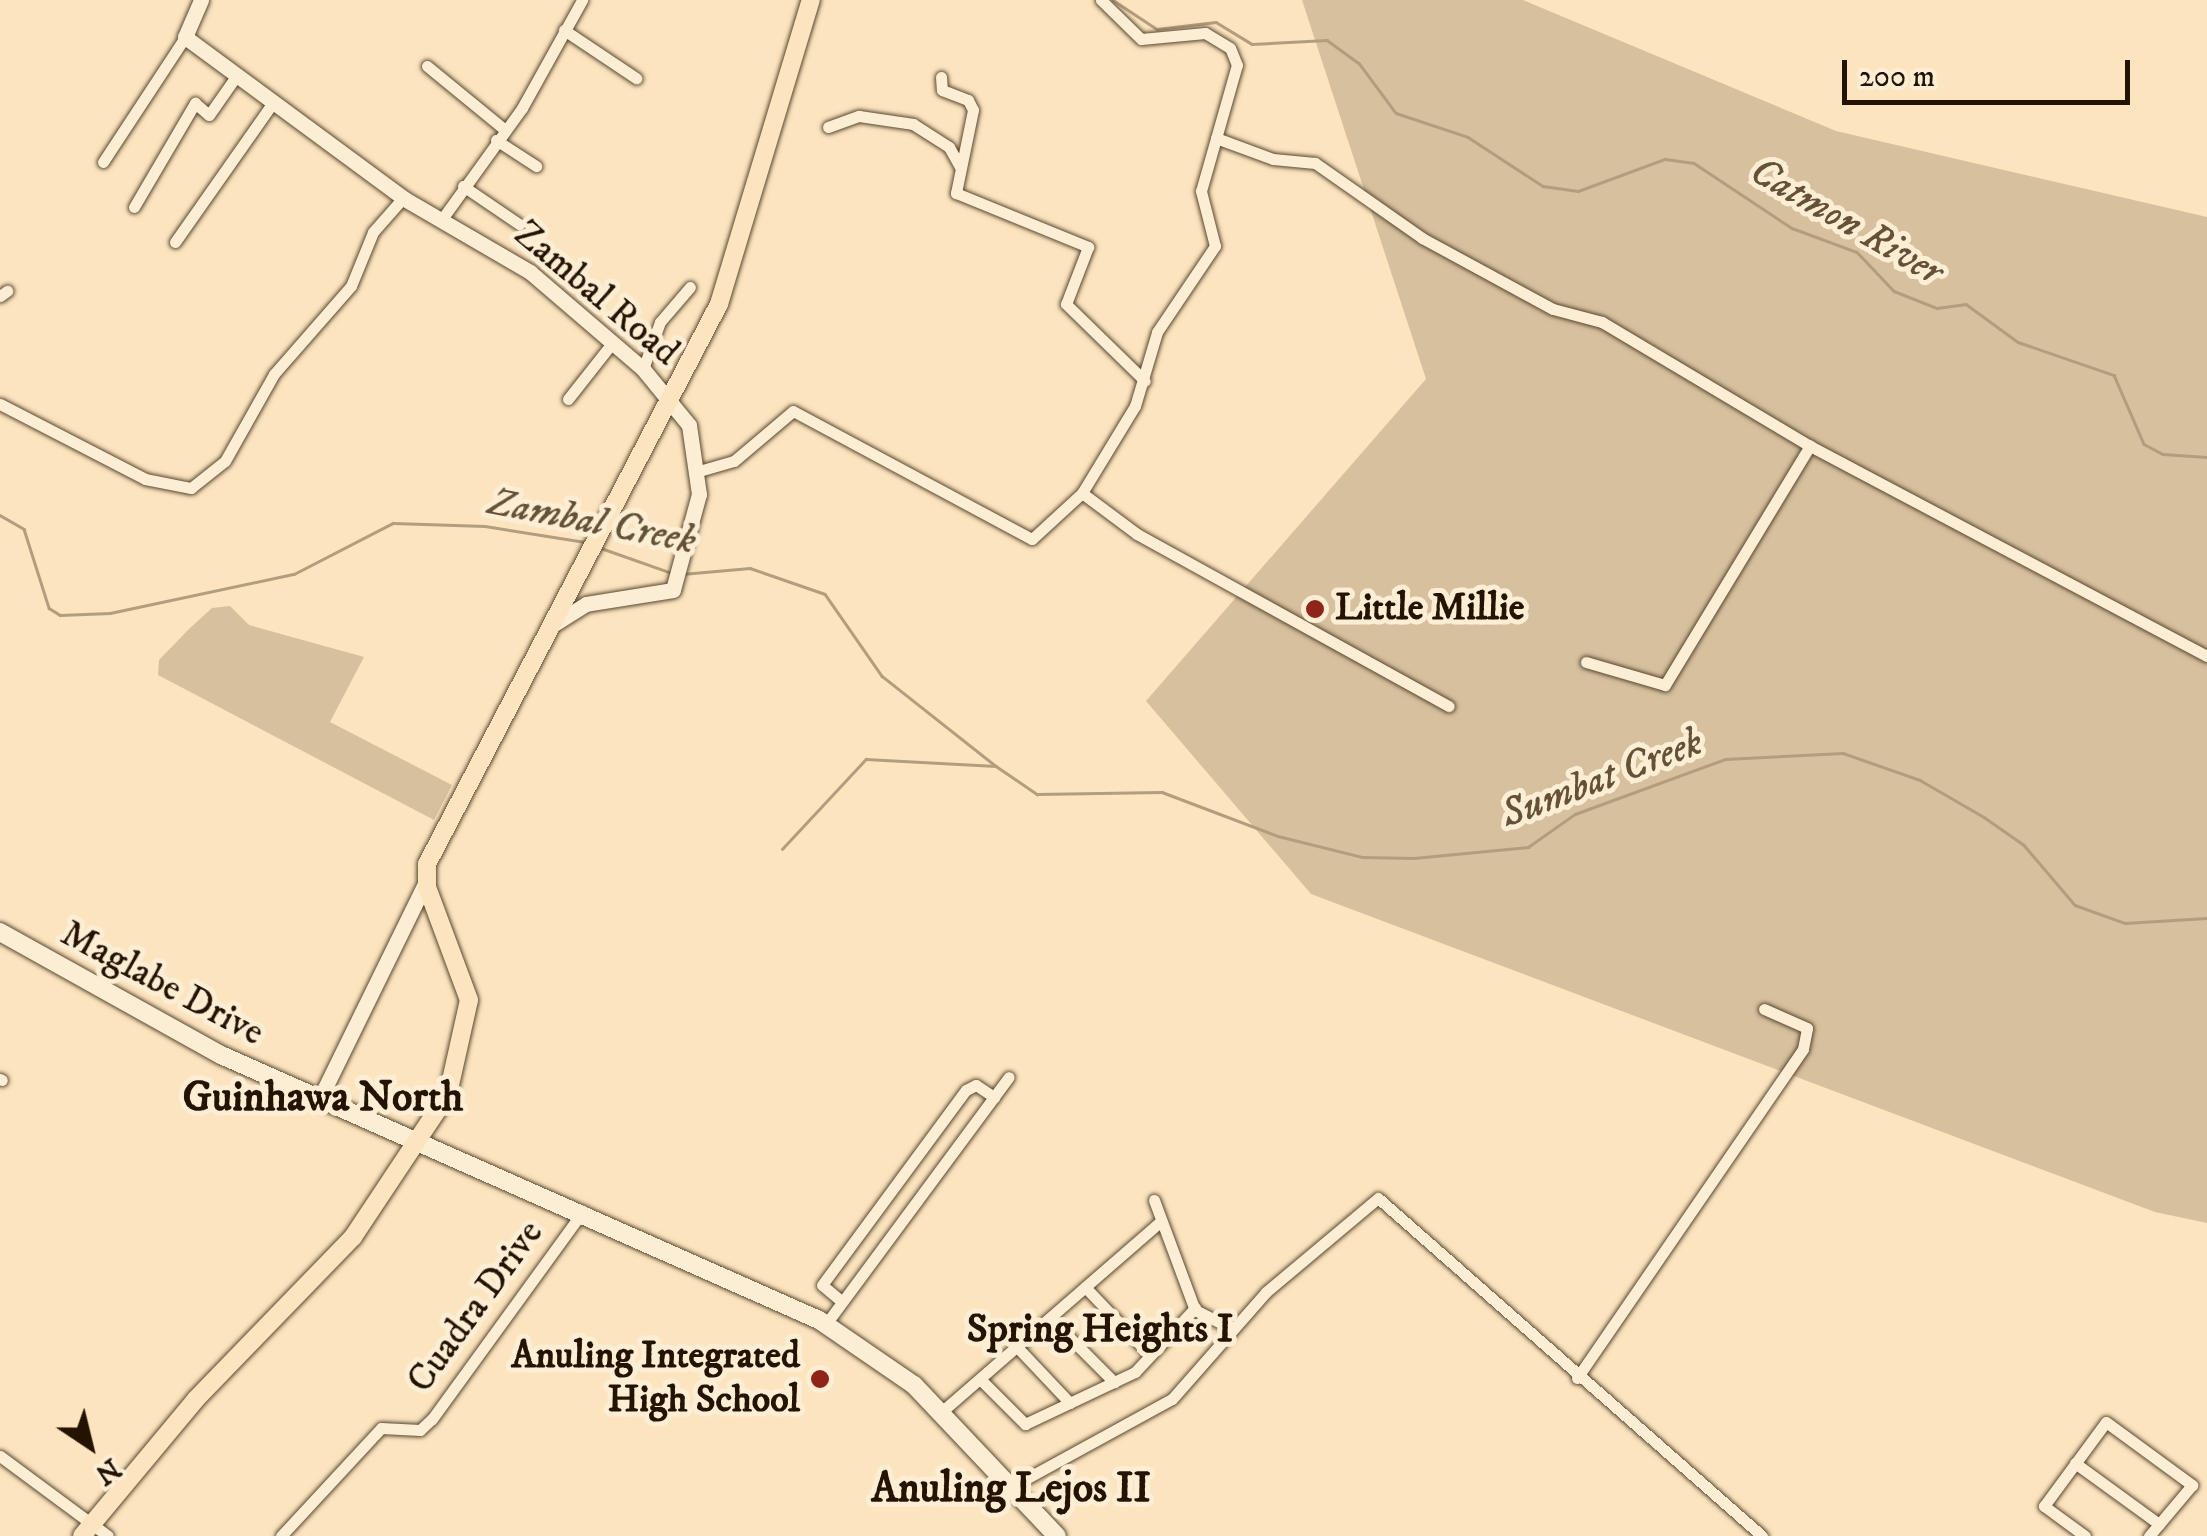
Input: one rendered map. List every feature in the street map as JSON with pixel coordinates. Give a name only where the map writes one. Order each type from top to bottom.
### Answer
[{"type":"main road","points":[[86,1530],[196,1399],[317,1280],[419,1143],[451,1088],[469,1000],[426,882],[445,826],[723,295],[810,1]]},
{"type":"main road","name":"Maglabe Drive","points":[[1,934],[221,1055],[627,1230],[826,1324],[891,1364],[1057,1536]]},
{"type":"street","points":[[104,162],[186,37],[200,0]]},
{"type":"street","points":[[442,219],[500,134],[582,0]]},
{"type":"street","points":[[699,471],[734,461],[793,411],[1032,539],[1082,493],[1146,381],[1157,332],[1215,246],[1201,198],[1237,66],[1230,48],[1205,33],[1141,39],[1101,0]]},
{"type":"street","points":[[564,30],[636,78]]},
{"type":"street","name":"Zambal Road","points":[[186,37],[402,198],[530,272],[643,370],[692,430],[699,471],[679,573],[669,592],[573,608],[548,631]]},
{"type":"street","points":[[427,66],[536,166]]},
{"type":"street","points":[[134,207],[195,103],[209,114],[237,76]]},
{"type":"street","points":[[941,78],[942,90],[972,105],[958,195],[1088,246],[1066,304],[1146,381]]},
{"type":"street","points":[[176,242],[274,101]]},
{"type":"street","points":[[828,127],[859,116],[913,124],[949,146],[960,168]]},
{"type":"street","points":[[1216,138],[1273,159],[1314,163],[1422,238],[1553,308],[1588,314],[1810,446],[2207,656]]},
{"type":"street","points":[[463,186],[519,224]]},
{"type":"street","points":[[0,404],[145,479],[191,488],[225,460],[274,374],[358,276],[373,232],[402,198]]},
{"type":"street","points":[[643,370],[660,322],[690,287]]},
{"type":"street","points":[[568,399],[613,342]]},
{"type":"street","points":[[1586,662],[1665,685],[1810,446]]},
{"type":"street","points":[[1082,493],[1136,534],[1449,706]]},
{"type":"street","points":[[320,1098],[426,882]]},
{"type":"street","points":[[1577,1378],[1803,1049],[1807,1028],[1764,1009]]},
{"type":"street","points":[[826,1324],[840,1300],[1009,1077]]},
{"type":"street","points":[[840,1300],[822,1285],[966,1090],[976,1085],[994,1097]]},
{"type":"street","points":[[897,1183],[917,1198]]},
{"type":"street","points":[[1011,1488],[1172,1399],[1233,1329],[1378,1198],[1577,1378],[1762,1536]]},
{"type":"street","points":[[1154,1200],[1194,1308],[1233,1329]]},
{"type":"street","name":"Cuadra Drive","points":[[281,1536],[381,1428],[420,1430],[432,1419],[583,1211]]},
{"type":"street","points":[[939,1414],[1161,1221]]},
{"type":"street","points":[[1085,1288],[1150,1355]]},
{"type":"street","points":[[980,1378],[1026,1424],[1114,1382],[1150,1355],[1194,1308]]},
{"type":"street","points":[[1050,1318],[1114,1382]]},
{"type":"street","points":[[1016,1347],[1070,1403]]},
{"type":"street","points":[[2086,1536],[2044,1506],[2101,1426],[2111,1424],[2192,1484],[2148,1536]]},
{"type":"street","points":[[0,1456],[86,1530],[108,1536]]},
{"type":"street","points":[[2074,1463],[2159,1524]]},
{"type":"shaded area","points":[[1302,0],[1523,0],[1836,131],[2207,217],[2207,1223],[2155,1212],[1311,894],[1146,701],[1426,379]]},
{"type":"shaded area","points":[[230,606],[249,625],[364,657],[330,722],[452,785],[434,820],[158,675],[159,660],[189,629],[212,608]]},
{"type":"waterway","name":"Catmon River","points":[[1113,0],[1157,29],[1216,22],[1252,44],[1327,40],[1359,63],[1396,113],[1468,137],[1543,186],[1578,191],[1665,159],[1694,163],[1792,228],[1857,252],[1894,291],[1937,308],[1966,304],[2018,342],[2114,375],[2144,444],[2163,454],[2207,457]]},
{"type":"waterway","name":"Zambal Creek","points":[[0,515],[24,529],[49,608],[60,615],[110,613],[294,574],[393,523],[485,526],[585,542]]},
{"type":"waterway","name":"Zambal Creek","points":[[601,548],[669,572]]},
{"type":"waterway","name":"Zambal Creek","points":[[682,574],[750,568],[825,594],[882,676],[996,766]]},
{"type":"waterway","name":"Sumbat Creek","points":[[782,849],[866,759],[996,766],[1037,794],[1162,792],[1278,836],[1362,857],[1414,858],[1528,847],[1575,814],[1725,759],[1843,753],[1920,780],[1984,817],[2024,845],[2075,905],[2125,923],[2207,918]]},
{"type":"place","name":"Little Millie","points":[[1315,609]]},
{"type":"place","name":"Anuling Integrated High School","points":[[820,1379]]},
{"type":"district","name":"Guinhawa North","points":[[323,1098]]},
{"type":"district","name":"Spring Heights I","points":[[1100,1330]]},
{"type":"district","name":"Anuling Lejos II","points":[[1011,1489]]}]
